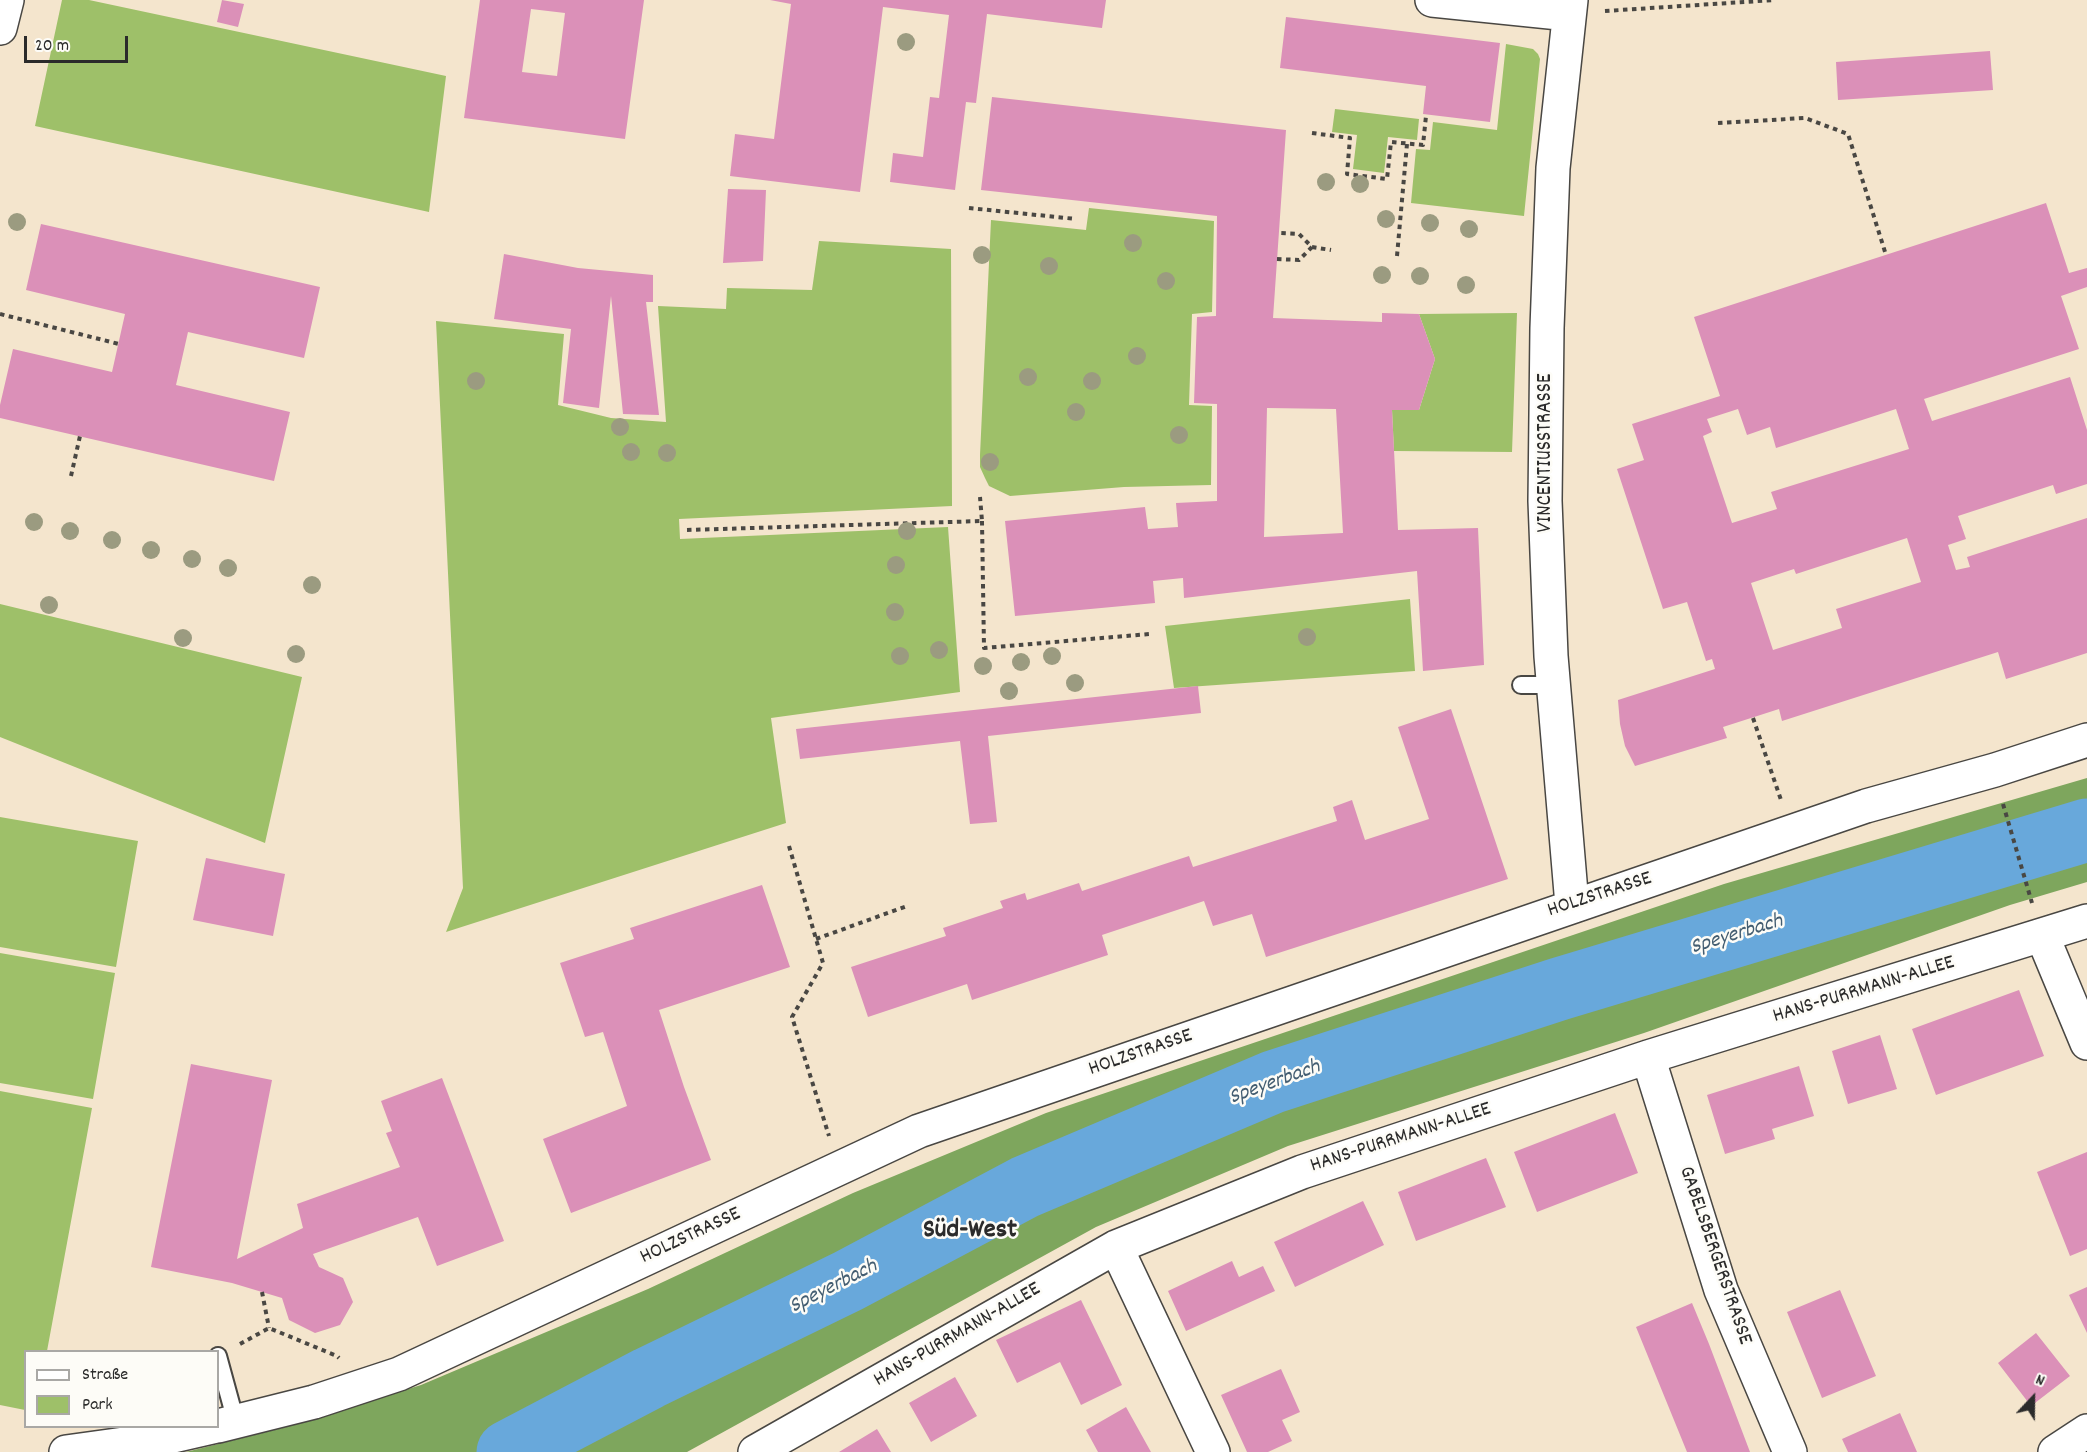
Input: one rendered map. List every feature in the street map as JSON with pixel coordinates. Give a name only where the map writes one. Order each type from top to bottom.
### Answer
[{"type":"street","points":[[0,28],[7,0]]},
{"type":"street","points":[[1432,0],[1570,7]]},
{"type":"street","name":"VINCENTIUSSTRASSE","points":[[1570,7],[1553,168],[1547,328],[1545,501],[1554,685],[1572,905]]},
{"type":"street","name":"HOLZSTRASSE","points":[[223,1425],[352,1390],[399,1374],[919,1131],[1866,806],[1995,770],[2087,740]]},
{"type":"street","name":"HANS-PURRMANN-ALLEE","points":[[755,1452],[1116,1247],[1302,1172],[1648,1057],[2087,921]]},
{"type":"street","points":[[2042,935],[2087,1043]]},
{"type":"street","name":"GABELSBERGERSTRASSE","points":[[1648,1057],[1721,1290],[1790,1452]]},
{"type":"street","points":[[1116,1247],[1213,1452]]},
{"type":"street","name":"HOLZSTRASSE","points":[[66,1452],[160,1439],[210,1428]]},
{"type":"street","points":[[2055,1452],[2087,1431]]},
{"type":"lane","points":[[1521,685],[1554,685]]},
{"type":"lane","points":[[219,1370],[223,1425]]},
{"type":"path","points":[[1570,7],[1775,0]]},
{"type":"path","points":[[1312,134],[1350,138],[1347,174],[1387,179],[1391,142],[1423,145],[1426,116]]},
{"type":"path","points":[[1718,123],[1805,118],[1848,134],[1886,255]]},
{"type":"path","points":[[1397,256],[1407,144]]},
{"type":"path","points":[[969,208],[1076,219]]},
{"type":"path","points":[[1279,233],[1299,234],[1312,247],[1331,250]]},
{"type":"path","points":[[1277,259],[1299,260],[1312,247]]},
{"type":"path","points":[[0,314],[119,344]]},
{"type":"path","points":[[71,476],[80,436]]},
{"type":"path","points":[[980,497],[984,648],[1149,634]]},
{"type":"path","points":[[687,530],[982,521]]},
{"type":"path","points":[[1753,718],[1783,804]]},
{"type":"path","points":[[2007,816],[2031,902]]},
{"type":"path","points":[[789,846],[823,963],[792,1017],[826,1127]]},
{"type":"path","points":[[816,939],[907,906]]},
{"type":"path","points":[[262,1292],[269,1328]]},
{"type":"path","points":[[269,1328],[337,1356],[352,1390]]},
{"type":"path","points":[[219,1355],[269,1328]]},
{"type":"green space","points":[[62,0],[89,0],[446,76],[429,212],[35,126]]},
{"type":"green space","points":[[1506,44],[1533,49],[1540,59],[1524,216],[1411,203],[1416,149],[1430,150],[1433,122],[1497,130]]},
{"type":"green space","points":[[1335,109],[1419,119],[1417,140],[1388,137],[1384,173],[1353,169],[1357,135],[1332,132]]},
{"type":"green space","points":[[1089,208],[1214,221],[1212,312],[1192,314],[1189,405],[1212,406],[1211,485],[1124,487],[1010,496],[989,486],[980,467],[991,220],[1086,230]]},
{"type":"green space","points":[[819,241],[951,249],[952,506],[679,519],[680,539],[948,527],[960,692],[771,718],[786,823],[446,932],[463,888],[436,321],[564,334],[558,405],[611,418],[666,422],[658,306],[726,309],[727,288],[812,290]]},
{"type":"green space","points":[[1517,313],[1512,452],[1394,451],[1392,410],[1419,410],[1435,359],[1419,314]]},
{"type":"green space","points":[[1410,599],[1415,671],[1174,688],[1165,626]]},
{"type":"green space","points":[[0,604],[302,677],[265,843],[0,737]]},
{"type":"green space","points":[[2087,778],[2087,882],[2010,905],[1644,1033],[1288,1146],[1096,1227],[687,1452],[186,1452],[286,1427],[421,1385],[648,1289],[853,1193],[1046,1113],[1724,884]]},
{"type":"green space","points":[[0,817],[138,841],[116,967],[0,947]]},
{"type":"green space","points":[[0,953],[115,973],[93,1099],[0,1083]]},
{"type":"green space","points":[[0,1091],[92,1108],[47,1350],[24,1350],[24,1410],[0,1405]]},
{"type":"building","points":[[222,0],[244,4],[238,27],[217,22]]},
{"type":"building","points":[[480,0],[644,0],[625,139],[464,118]],"holes":[[[531,9],[565,13],[557,76],[522,72]]]},
{"type":"building","points":[[770,0],[1106,0],[1102,28],[987,14],[976,103],[966,102],[955,190],[890,182],[893,153],[923,157],[930,97],[939,98],[949,15],[883,7],[860,192],[730,176],[735,134],[774,139],[791,4]]},
{"type":"building","points":[[1286,17],[1500,43],[1490,122],[1423,114],[1426,86],[1280,68]]},
{"type":"building","points":[[1990,51],[1993,90],[1838,100],[1836,62]]},
{"type":"building","points":[[992,97],[1286,130],[1273,318],[1382,322],[1382,313],[1419,314],[1435,359],[1419,410],[1392,410],[1398,530],[1478,528],[1484,665],[1423,671],[1417,571],[1184,598],[1183,578],[1153,581],[1155,603],[1015,616],[1005,521],[1145,507],[1148,529],[1178,527],[1176,503],[1217,501],[1217,404],[1194,403],[1197,317],[1216,316],[1217,216],[981,190]],"holes":[[[1267,408],[1336,409],[1343,533],[1264,537]]]},
{"type":"building","points":[[728,189],[766,190],[763,261],[723,263]]},
{"type":"building","points":[[2046,203],[2069,273],[2087,268],[2087,287],[2061,296],[2079,349],[1924,399],[1932,421],[2070,377],[2087,430],[2087,484],[2056,494],[2053,485],[1958,516],[1966,539],[1948,545],[1956,570],[1970,567],[1967,557],[2087,518],[2087,653],[2006,679],[1998,652],[1782,721],[1779,709],[1723,727],[1727,738],[1635,766],[1625,746],[1618,700],[1715,669],[1712,659],[1706,661],[1687,602],[1663,609],[1617,469],[1644,460],[1632,424],[1720,396],[1694,317]],"holes":[[[1738,409],[1747,435],[1770,427],[1776,448],[1896,409],[1909,449],[1771,492],[1777,509],[1732,523],[1703,436],[1712,432],[1707,419]],[[1907,538],[1921,582],[1836,609],[1842,628],[1773,650],[1751,583],[1794,569],[1796,574]]]},
{"type":"building","points":[[41,224],[320,287],[304,358],[188,332],[176,385],[290,412],[274,481],[0,418],[0,405],[13,349],[112,372],[125,314],[26,290]]},
{"type":"building","points":[[504,254],[578,268],[653,275],[653,302],[646,302],[659,415],[623,414],[611,296],[599,408],[563,403],[571,329],[494,319]]},
{"type":"building","points":[[1198,686],[1201,713],[988,736],[997,822],[970,824],[960,741],[800,759],[796,729]]},
{"type":"building","points":[[1451,709],[1508,879],[1266,957],[1252,914],[1213,926],[1204,901],[1102,935],[1108,955],[972,1000],[967,984],[868,1017],[851,967],[946,936],[943,928],[1003,908],[1000,901],[1025,893],[1027,900],[1079,883],[1082,891],[1189,856],[1193,867],[1337,821],[1333,807],[1352,800],[1365,840],[1429,819],[1398,727]]},
{"type":"building","points":[[206,858],[285,874],[273,936],[193,920]]},
{"type":"building","points":[[762,885],[790,967],[659,1010],[711,1160],[571,1213],[543,1139],[627,1106],[603,1032],[585,1037],[560,963],[634,939],[630,928]]},
{"type":"building","points":[[2019,990],[2044,1056],[1936,1095],[1912,1029]]},
{"type":"building","points":[[1880,1035],[1897,1089],[1848,1104],[1832,1051]]},
{"type":"building","points":[[191,1064],[272,1080],[237,1259],[303,1228],[297,1204],[400,1167],[386,1133],[392,1131],[381,1101],[442,1078],[504,1241],[437,1266],[418,1217],[313,1254],[319,1267],[343,1278],[353,1302],[340,1325],[315,1333],[289,1320],[282,1298],[232,1283],[151,1267]]},
{"type":"building","points":[[1799,1066],[1814,1116],[1772,1129],[1775,1139],[1725,1154],[1707,1095]]},
{"type":"building","points":[[1615,1113],[1638,1173],[1537,1212],[1514,1152]]},
{"type":"building","points":[[2087,1152],[2087,1249],[2070,1256],[2037,1172]]},
{"type":"building","points":[[1486,1158],[1506,1207],[1416,1241],[1398,1192]]},
{"type":"building","points":[[1363,1201],[1384,1245],[1295,1287],[1274,1242]]},
{"type":"building","points":[[1232,1261],[1239,1277],[1263,1266],[1275,1291],[1186,1331],[1168,1291]]},
{"type":"building","points":[[2087,1287],[2087,1333],[2069,1295]]},
{"type":"building","points":[[1840,1290],[1876,1376],[1822,1398],[1787,1312]]},
{"type":"building","points":[[1081,1300],[1122,1385],[1081,1405],[1060,1362],[1017,1383],[996,1340]]},
{"type":"building","points":[[1692,1303],[1750,1452],[1687,1452],[1636,1327]]},
{"type":"building","points":[[2036,1333],[2070,1376],[2031,1406],[1998,1363]]},
{"type":"building","points":[[1281,1369],[1300,1412],[1282,1420],[1292,1441],[1268,1452],[1247,1452],[1221,1395]]},
{"type":"building","points":[[955,1377],[977,1416],[931,1442],[909,1403]]},
{"type":"building","points":[[1126,1407],[1151,1452],[1098,1452],[1086,1430]]},
{"type":"building","points":[[1900,1413],[1917,1452],[1848,1452],[1842,1439]]},
{"type":"building","points":[[877,1429],[891,1452],[839,1452]]},
{"type":"waterway","name":"Speyerbach","points":[[508,1452],[649,1378],[848,1281],[1025,1187],[1273,1082],[1559,989],[2087,830]]},
{"type":"district","name":"Süd-West","points":[[970,1232]]}]
